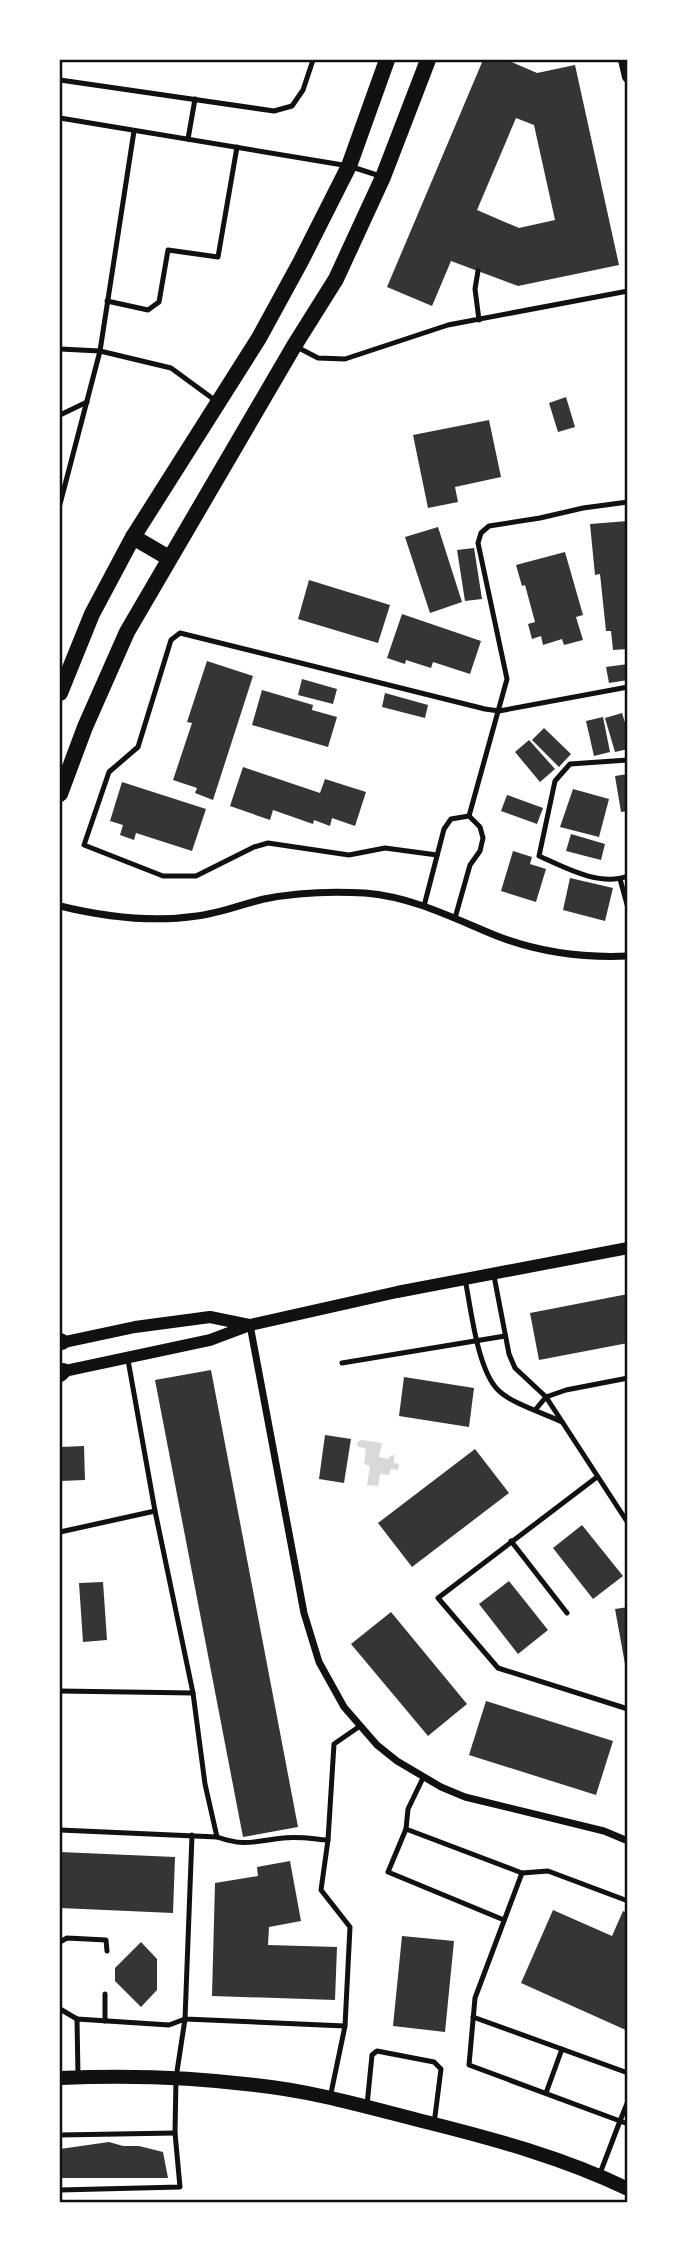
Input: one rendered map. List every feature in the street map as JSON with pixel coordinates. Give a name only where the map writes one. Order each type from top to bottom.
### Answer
[{"type":"main road","points":[[60,693],[92,614],[133,537],[259,338],[301,261],[349,166],[387,60]]},
{"type":"main road","points":[[60,794],[85,727],[127,632],[336,279],[383,177],[428,60]]},
{"type":"main road","points":[[133,537],[169,558]]},
{"type":"main road","points":[[60,2078],[176,2078],[257,2085],[330,2098],[546,2156],[628,2189]]},
{"type":"street","points":[[624,60],[628,77]]},
{"type":"street","points":[[60,906],[106,916],[163,919],[219,912],[262,900],[304,893],[337,891],[369,894],[424,906],[499,937],[531,947],[564,954],[628,956]]},
{"type":"street","points":[[61,1372],[210,1340],[250,1325],[494,1273],[628,1248]]},
{"type":"street","points":[[60,1342],[135,1327],[210,1317],[250,1325]]},
{"type":"street","points":[[250,1325],[310,1638],[330,1685],[360,1726],[397,1761],[423,1778],[465,1797],[580,1825],[628,1841]]},
{"type":"lane","points":[[60,80],[274,111],[292,106],[303,90],[313,60]]},
{"type":"lane","points":[[188,139],[195,99]]},
{"type":"lane","points":[[60,118],[349,166],[383,177]]},
{"type":"lane","points":[[60,504],[100,351],[134,131]]},
{"type":"lane","points":[[107,301],[148,310],[159,303],[168,250],[218,257],[237,147]]},
{"type":"lane","points":[[478,271],[475,289],[479,320]]},
{"type":"lane","points":[[294,346],[318,358],[345,359],[448,325],[628,291]]},
{"type":"lane","points":[[60,349],[100,351],[171,368],[219,403]]},
{"type":"lane","points":[[60,415],[87,402]]},
{"type":"lane","points":[[469,816],[507,679],[479,551],[481,533],[489,526],[628,502]]},
{"type":"lane","points":[[437,855],[385,848],[349,855],[268,843],[254,847],[197,876],[163,876],[84,845],[109,772],[138,747],[170,640],[180,633],[499,710],[628,687]]},
{"type":"lane","points":[[628,760],[570,764],[555,781],[539,856],[578,872],[605,879],[628,876]]},
{"type":"lane","points":[[424,906],[444,829],[451,819],[469,816]]},
{"type":"lane","points":[[455,918],[470,865],[481,851],[483,838],[480,827],[469,816]]},
{"type":"lane","points":[[620,879],[628,908]]},
{"type":"lane","points":[[494,1273],[505,1336],[515,1368],[546,1397],[628,1523]]},
{"type":"lane","points":[[465,1279],[485,1369],[497,1389],[514,1401],[562,1422]]},
{"type":"lane","points":[[342,1363],[505,1336]]},
{"type":"lane","points":[[127,1357],[155,1511],[193,1693],[205,1784],[216,1837]]},
{"type":"lane","points":[[536,1409],[546,1397],[566,1390],[628,1378]]},
{"type":"lane","points":[[597,1477],[438,1598],[498,1668],[628,1709]]},
{"type":"lane","points":[[60,1532],[155,1511]]},
{"type":"lane","points":[[511,1541],[567,1613]]},
{"type":"lane","points":[[60,1691],[193,1693]]},
{"type":"lane","points":[[330,2098],[345,2026],[350,1927],[321,1890],[328,1840],[334,1744],[360,1726]]},
{"type":"lane","points":[[423,1778],[408,1809],[406,1829],[388,1872],[504,1920]]},
{"type":"lane","points":[[406,1829],[522,1873],[548,1871],[628,1900]]},
{"type":"lane","points":[[60,1830],[192,1835],[250,1844],[284,1838],[328,1840]]},
{"type":"lane","points":[[60,2190],[180,2187],[176,2078],[185,2019],[192,1835]]},
{"type":"lane","points":[[522,1873],[475,1998],[469,2065],[628,2124]]},
{"type":"lane","points":[[60,1942],[66,1938],[106,1940],[107,1951]]},
{"type":"lane","points":[[105,1994],[105,2021]]},
{"type":"lane","points":[[60,2009],[77,2019],[169,2025],[185,2019],[345,2026]]},
{"type":"lane","points":[[473,2017],[628,2073]]},
{"type":"lane","points":[[77,2019],[78,2078]]},
{"type":"lane","points":[[546,2093],[562,2049]]},
{"type":"lane","points":[[367,2107],[372,2055],[377,2051],[434,2062],[440,2069],[434,2124]]},
{"type":"lane","points":[[599,2177],[628,2101]]},
{"type":"lane","points":[[60,2135],[176,2133]]},
{"type":"shaded area","points":[[361,1440],[382,1443],[379,1457],[389,1459],[394,1455],[394,1463],[399,1464],[398,1470],[391,1469],[389,1475],[380,1474],[378,1486],[367,1485],[370,1466],[364,1464],[366,1449],[357,1446]]},
{"type":"building","points":[[483,60],[507,60],[537,73],[575,65],[619,265],[518,286],[451,261],[432,306],[387,287]],"holes":[[[516,118],[534,125],[555,220],[519,228],[477,210]]]},
{"type":"building","points":[[566,397],[575,427],[558,432],[549,403]]},
{"type":"building","points":[[489,420],[501,477],[455,487],[458,502],[428,508],[413,435]]},
{"type":"building","points":[[628,521],[628,649],[613,650],[611,631],[606,631],[600,574],[595,575],[590,524]]},
{"type":"building","points":[[438,527],[462,602],[430,613],[405,537]]},
{"type":"building","points":[[474,548],[482,599],[465,601],[457,550]]},
{"type":"building","points":[[565,552],[583,615],[576,617],[583,640],[564,645],[562,639],[543,645],[541,636],[532,639],[528,624],[535,622],[525,585],[522,586],[516,565]]},
{"type":"building","points":[[309,580],[390,605],[378,643],[298,619]]},
{"type":"building","points":[[402,614],[481,641],[470,674],[433,662],[431,668],[406,660],[405,664],[387,658]]},
{"type":"building","points":[[207,661],[253,676],[213,800],[195,793],[197,788],[173,780],[192,723],[187,722]]},
{"type":"building","points":[[628,664],[628,680],[609,683],[606,667]]},
{"type":"building","points":[[302,679],[337,689],[333,704],[298,695]]},
{"type":"building","points":[[262,690],[313,705],[312,710],[337,717],[328,747],[252,725]]},
{"type":"building","points":[[385,693],[428,705],[425,718],[382,707]]},
{"type":"building","points":[[622,713],[628,732],[628,749],[615,752],[605,718]]},
{"type":"building","points":[[603,717],[610,752],[594,756],[586,721]]},
{"type":"building","points":[[544,728],[571,754],[559,767],[532,740]]},
{"type":"building","points":[[529,740],[555,769],[540,782],[515,752]]},
{"type":"building","points":[[243,767],[320,793],[325,779],[366,792],[355,826],[332,818],[330,826],[314,820],[313,824],[273,810],[270,820],[230,806]]},
{"type":"building","points":[[628,774],[628,811],[621,812],[615,776]]},
{"type":"building","points":[[122,782],[206,809],[192,851],[136,833],[134,840],[120,835],[123,825],[110,821]]},
{"type":"building","points":[[573,789],[609,799],[599,837],[560,827]]},
{"type":"building","points":[[507,795],[543,808],[537,824],[501,811]]},
{"type":"building","points":[[571,834],[605,844],[601,860],[566,851]]},
{"type":"building","points":[[513,851],[532,857],[530,864],[546,869],[536,902],[501,891]]},
{"type":"building","points":[[570,878],[613,888],[605,921],[563,910]]},
{"type":"building","points":[[628,1294],[628,1343],[539,1360],[530,1313]]},
{"type":"building","points":[[211,1370],[298,1827],[243,1837],[155,1380]]},
{"type":"building","points":[[404,1377],[474,1388],[469,1427],[399,1416]]},
{"type":"building","points":[[325,1435],[351,1439],[344,1483],[319,1479]]},
{"type":"building","points":[[84,1446],[85,1480],[60,1481],[60,1447]]},
{"type":"building","points":[[475,1449],[509,1493],[412,1567],[378,1523]]},
{"type":"building","points":[[582,1525],[623,1576],[593,1599],[553,1548]]},
{"type":"building","points":[[509,1581],[548,1630],[518,1654],[479,1604]]},
{"type":"building","points":[[103,1582],[107,1640],[83,1642],[79,1583]]},
{"type":"building","points":[[628,1607],[628,1663],[625,1664],[615,1609]]},
{"type":"building","points":[[391,1612],[467,1704],[428,1736],[351,1644]]},
{"type":"building","points":[[486,1701],[613,1741],[596,1795],[469,1755]]},
{"type":"building","points":[[60,1852],[175,1857],[173,1913],[60,1908]]},
{"type":"building","points":[[290,1861],[301,1921],[269,1927],[268,1945],[337,1947],[335,2000],[212,1996],[215,1883],[258,1876],[257,1867]]},
{"type":"building","points":[[553,1910],[612,1936],[623,1911],[628,1913],[628,2031],[521,1983]]},
{"type":"building","points":[[402,1936],[454,1941],[445,2032],[393,2026]]},
{"type":"building","points":[[141,1942],[157,1959],[157,1990],[141,2007],[115,1981],[115,1968]]},
{"type":"building","points":[[109,2142],[163,2152],[168,2178],[60,2178],[60,2149]]}]
